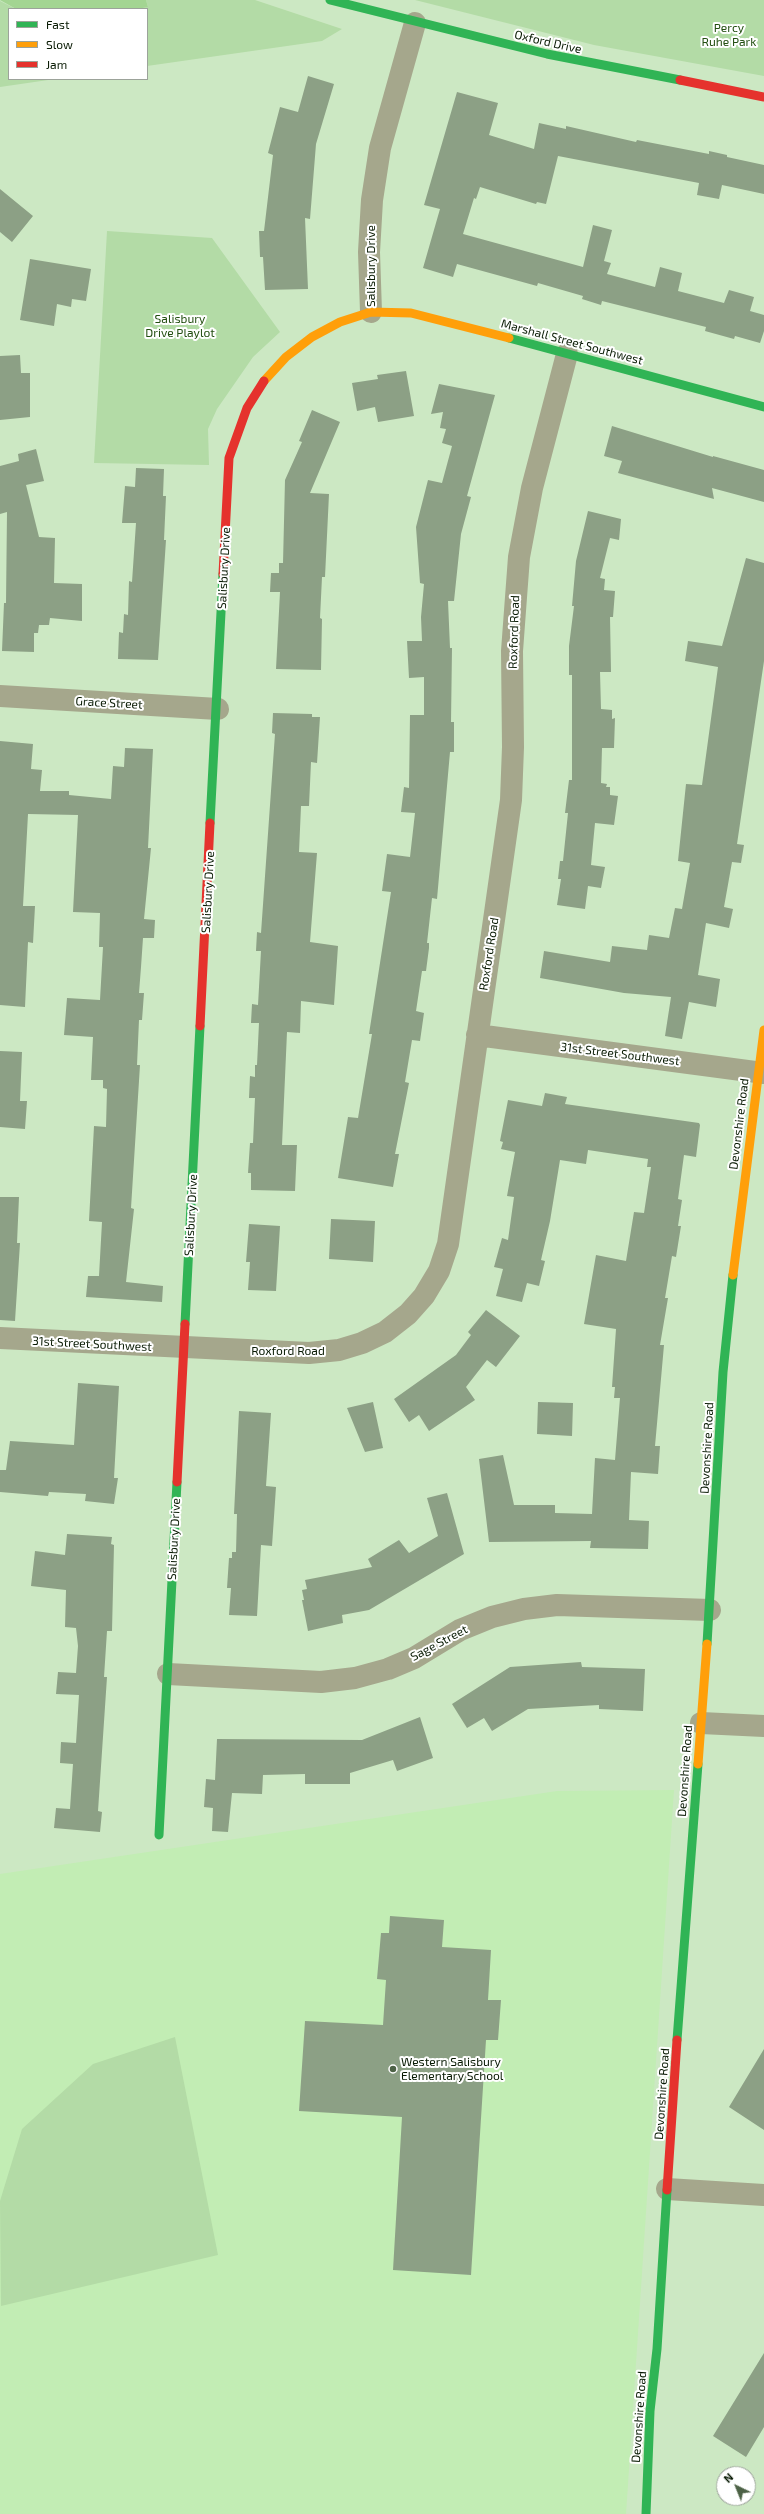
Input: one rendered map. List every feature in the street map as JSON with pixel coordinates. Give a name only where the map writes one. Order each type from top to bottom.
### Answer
[{"type":"street","name":"Oxford Drive","points":[[330,0],[415,23],[547,54],[764,97]]},
{"type":"street","name":"Salisbury Drive","points":[[159,1835],[183,1349],[218,709],[229,458],[235,438],[254,397],[264,381],[286,357],[312,337],[340,322],[371,312],[369,252],[372,200],[380,148],[415,23]]},
{"type":"street","name":"Marshall Street Southwest","points":[[371,312],[420,315],[764,407]]},
{"type":"street","name":"Roxford Road","points":[[183,1349],[309,1353],[339,1350],[362,1343],[384,1332],[408,1314],[424,1296],[439,1271],[448,1244],[510,800],[513,747],[512,651],[519,557],[532,488],[567,354]]},
{"type":"street","name":"Grace Street","points":[[0,696],[218,709]]},
{"type":"street","name":"Devonshire Road","points":[[646,2514],[650,2411],[710,1610],[723,1372],[739,1221],[761,1072],[764,1030]]},
{"type":"street","name":"31st Street Southwest","points":[[477,1035],[761,1072]]},
{"type":"street","name":"31st Street Southwest","points":[[0,1338],[183,1349]]},
{"type":"street","name":"Sage Street","points":[[168,1674],[321,1682],[355,1678],[388,1669],[414,1658],[460,1630],[479,1622],[524,1609],[557,1605],[710,1610]]},
{"type":"street","points":[[701,1723],[764,1726]]},
{"type":"street","points":[[667,2189],[764,2195]]},
{"type":"shaded area","points":[[0,0],[146,0],[148,7],[142,8],[14,8]]},
{"type":"shaded area","points":[[674,1790],[626,2514],[0,2514],[0,1874],[557,1791]]},
{"type":"green space","points":[[146,0],[255,0],[342,29],[322,41],[148,66],[148,8],[142,8],[148,7]]},
{"type":"green space","name":"Percy Ruhe Park","points":[[415,0],[764,0],[764,76],[594,45]]},
{"type":"green space","points":[[0,1],[14,8],[8,8],[8,80],[48,80],[0,87]]},
{"type":"green space","name":"Salisbury Drive Playlot","points":[[107,231],[212,238],[280,332],[253,357],[217,409],[208,429],[209,465],[94,463]]},
{"type":"green space","points":[[175,2037],[218,2255],[1,2306],[0,2201],[22,2129],[93,2064]]},
{"type":"building","points":[[308,76],[334,84],[316,144],[310,219],[305,218],[308,289],[265,290],[263,257],[260,257],[259,231],[264,231],[273,155],[268,153],[280,107],[298,112]]},
{"type":"building","points":[[457,92],[498,103],[489,135],[534,149],[539,123],[566,129],[566,126],[636,142],[637,140],[709,154],[709,151],[727,155],[727,157],[764,165],[764,194],[722,185],[719,199],[697,195],[699,183],[558,156],[546,204],[537,202],[536,204],[480,187],[476,199],[474,198],[463,234],[583,267],[593,225],[612,230],[604,261],[611,263],[607,274],[655,287],[660,267],[682,273],[678,291],[724,303],[729,290],[754,297],[750,311],[764,315],[764,331],[760,343],[735,336],[734,339],[705,331],[706,327],[602,301],[601,305],[582,299],[583,296],[538,283],[537,286],[457,264],[453,277],[423,268],[440,209],[424,205]]},
{"type":"building","points":[[0,189],[33,216],[12,242],[0,232]]},
{"type":"building","points":[[30,259],[91,269],[86,301],[72,299],[71,307],[57,304],[54,326],[20,320]]},
{"type":"building","points":[[20,355],[21,373],[30,373],[30,417],[0,420],[0,356]]},
{"type":"building","points":[[406,371],[414,416],[378,422],[375,407],[357,411],[352,383],[378,379],[377,375]]},
{"type":"building","points":[[439,384],[495,395],[467,496],[471,497],[461,534],[454,601],[448,601],[450,648],[452,648],[451,722],[454,722],[454,752],[450,752],[437,899],[432,898],[427,943],[429,943],[429,948],[426,971],[422,971],[416,1011],[424,1013],[420,1041],[412,1040],[405,1082],[409,1083],[395,1154],[399,1154],[393,1187],[338,1178],[348,1117],[358,1118],[372,1034],[369,1034],[391,892],[382,891],[387,854],[410,857],[415,813],[401,812],[404,787],[409,788],[410,715],[424,715],[424,677],[409,678],[407,641],[422,641],[421,617],[424,584],[420,583],[416,527],[428,480],[442,483],[452,446],[442,443],[446,429],[440,428],[443,412],[431,414]]},
{"type":"building","points":[[312,410],[340,422],[310,493],[329,494],[325,577],[322,577],[320,618],[322,619],[321,670],[276,669],[280,592],[270,592],[271,573],[279,573],[279,563],[283,563],[285,480],[302,442],[299,441]]},
{"type":"building","points":[[612,426],[713,457],[764,470],[764,502],[712,488],[714,499],[618,473],[622,461],[604,456]]},
{"type":"building","points":[[36,449],[44,481],[26,485],[39,537],[55,538],[54,583],[82,584],[82,621],[50,618],[49,625],[39,625],[38,633],[34,633],[34,652],[2,651],[4,603],[6,603],[7,512],[0,514],[0,466],[19,461],[18,454]]},
{"type":"building","points":[[136,468],[164,469],[163,496],[166,496],[164,540],[166,540],[158,660],[118,659],[119,632],[123,633],[124,614],[128,615],[129,581],[132,582],[136,523],[122,523],[125,486],[135,487]]},
{"type":"building","points":[[588,511],[621,519],[619,540],[610,538],[600,578],[605,579],[604,590],[615,591],[613,617],[610,617],[611,672],[600,672],[601,709],[612,710],[612,719],[615,718],[614,748],[602,748],[601,783],[607,784],[606,787],[610,787],[610,795],[618,796],[614,825],[595,823],[591,865],[605,867],[601,888],[588,886],[585,909],[557,905],[561,879],[558,879],[560,861],[563,861],[568,813],[565,813],[569,780],[572,780],[572,675],[569,675],[569,646],[574,606],[572,606],[576,561]]},
{"type":"building","points":[[746,558],[764,563],[764,661],[737,844],[744,845],[741,863],[732,862],[724,907],[733,909],[729,928],[706,923],[698,975],[720,979],[716,1007],[689,1002],[682,1039],[665,1036],[671,997],[624,993],[540,978],[544,951],[610,962],[612,946],[647,950],[649,935],[669,938],[675,908],[682,909],[690,863],[678,861],[686,784],[702,785],[718,667],[685,661],[688,641],[722,646]]},
{"type":"building","points":[[273,713],[312,714],[312,717],[320,717],[317,763],[311,762],[309,806],[301,806],[299,852],[317,853],[310,942],[338,946],[334,1005],[301,1001],[300,1033],[287,1032],[282,1145],[297,1145],[295,1191],[251,1190],[251,1173],[248,1173],[250,1143],[253,1143],[255,1098],[249,1098],[250,1076],[255,1077],[259,1023],[251,1023],[252,1004],[258,1005],[261,951],[256,951],[257,932],[261,933],[275,734],[272,733]]},
{"type":"building","points":[[0,741],[33,744],[31,769],[42,770],[40,791],[69,791],[69,795],[111,799],[113,766],[124,767],[125,748],[153,749],[148,848],[151,848],[144,919],[155,920],[154,938],[143,938],[139,993],[144,993],[142,1020],[139,1020],[137,1065],[140,1065],[131,1208],[134,1209],[126,1282],[163,1286],[162,1302],[86,1297],[88,1276],[99,1276],[102,1222],[89,1221],[94,1126],[106,1127],[107,1089],[103,1088],[103,1080],[91,1080],[93,1037],[64,1035],[67,998],[100,1000],[103,947],[99,947],[100,913],[73,912],[78,815],[28,814],[23,906],[35,906],[33,943],[28,942],[25,1007],[0,1005]]},
{"type":"building","points":[[0,1051],[22,1052],[20,1101],[27,1101],[25,1129],[0,1127]]},
{"type":"building","points":[[545,1093],[567,1097],[565,1104],[699,1123],[700,1125],[696,1157],[684,1155],[678,1199],[682,1200],[678,1226],[681,1226],[676,1257],[672,1256],[665,1298],[668,1298],[660,1345],[664,1345],[655,1446],[660,1446],[658,1474],[631,1472],[629,1520],[649,1521],[648,1549],[590,1548],[591,1541],[489,1542],[479,1459],[503,1455],[514,1505],[555,1505],[555,1513],[592,1514],[595,1458],[615,1460],[620,1398],[614,1398],[615,1387],[612,1387],[616,1329],[584,1324],[596,1255],[626,1261],[634,1212],[644,1213],[651,1167],[647,1167],[648,1159],[588,1150],[586,1164],[560,1160],[550,1221],[541,1260],[545,1261],[539,1286],[527,1283],[522,1302],[496,1296],[503,1269],[494,1267],[502,1238],[508,1240],[514,1197],[507,1196],[515,1152],[501,1149],[503,1142],[500,1141],[508,1100],[542,1106]]},
{"type":"building","points":[[0,1197],[19,1197],[17,1243],[20,1243],[15,1321],[0,1320]]},
{"type":"building","points":[[331,1219],[375,1221],[373,1262],[329,1259]]},
{"type":"building","points":[[249,1224],[280,1226],[276,1291],[248,1290],[250,1262],[246,1262]]},
{"type":"building","points":[[486,1310],[520,1336],[496,1367],[487,1360],[466,1387],[475,1400],[429,1431],[419,1415],[409,1422],[394,1399],[456,1355],[471,1335],[468,1332]]},
{"type":"building","points":[[78,1383],[119,1386],[114,1478],[118,1478],[114,1504],[85,1501],[86,1494],[49,1492],[48,1496],[0,1492],[0,1470],[6,1470],[10,1441],[74,1445]]},
{"type":"building","points":[[373,1402],[383,1448],[365,1452],[347,1408]]},
{"type":"building","points":[[538,1402],[573,1403],[572,1436],[537,1434]]},
{"type":"building","points":[[239,1411],[271,1413],[266,1486],[276,1487],[272,1546],[261,1545],[257,1616],[229,1615],[231,1588],[227,1588],[229,1558],[232,1558],[232,1552],[236,1552],[237,1514],[234,1514]]},
{"type":"building","points":[[447,1493],[464,1554],[369,1610],[342,1615],[343,1623],[308,1631],[302,1600],[304,1600],[302,1590],[307,1589],[305,1580],[372,1567],[368,1559],[399,1540],[409,1553],[438,1536],[427,1498]]},
{"type":"building","points":[[67,1534],[112,1537],[111,1544],[114,1545],[112,1631],[107,1631],[104,1677],[107,1677],[98,1811],[102,1812],[100,1832],[54,1828],[56,1808],[70,1809],[73,1764],[60,1763],[61,1742],[76,1743],[79,1695],[56,1694],[58,1672],[76,1673],[78,1646],[76,1628],[65,1627],[66,1590],[31,1586],[35,1551],[65,1555]]},
{"type":"building","points":[[581,1662],[582,1667],[645,1669],[643,1711],[599,1709],[599,1705],[528,1709],[492,1731],[484,1718],[467,1728],[452,1704],[510,1667]]},
{"type":"building","points":[[420,1717],[433,1758],[397,1771],[393,1760],[350,1773],[350,1784],[305,1784],[305,1774],[263,1775],[262,1794],[232,1793],[228,1832],[212,1831],[213,1808],[204,1807],[206,1779],[215,1780],[217,1739],[362,1740]]},
{"type":"building","name":"Western Salisbury Elementary School","points":[[390,1916],[444,1920],[442,1947],[491,1950],[488,2000],[501,2000],[498,2040],[486,2040],[471,2275],[393,2270],[402,2117],[299,2111],[305,2021],[383,2025],[386,1980],[377,1979],[381,1933],[389,1933]]},
{"type":"building","points":[[764,2049],[764,2130],[729,2107]]},
{"type":"building","points":[[764,2353],[764,2427],[746,2457],[713,2436]]},
{"type":"traffic: fast","points":[[330,0],[547,54],[680,80]]},
{"type":"traffic: fast","points":[[509,338],[764,407]]},
{"type":"traffic: fast","points":[[210,823],[223,574]]},
{"type":"traffic: fast","points":[[185,1324],[200,1026]]},
{"type":"traffic: fast","points":[[707,1644],[723,1372],[733,1275]]},
{"type":"traffic: fast","points":[[159,1835],[177,1482]]},
{"type":"traffic: fast","points":[[677,2040],[698,1764]]},
{"type":"traffic: fast","points":[[646,2514],[650,2411],[657,2349],[667,2190]]},
{"type":"traffic: slow","points":[[264,381],[286,357],[312,337],[340,322],[371,312],[411,313],[509,338]]},
{"type":"traffic: slow","points":[[733,1275],[764,1030]]},
{"type":"traffic: slow","points":[[698,1764],[707,1644]]},
{"type":"traffic: jam","points":[[680,80],[764,97]]},
{"type":"traffic: jam","points":[[223,574],[229,458],[247,408],[264,381]]},
{"type":"traffic: jam","points":[[200,1026],[210,823]]},
{"type":"traffic: jam","points":[[177,1482],[185,1324]]},
{"type":"traffic: jam","points":[[667,2190],[677,2040]]},
{"type":"place","name":"Western Salisbury Elementary School","points":[[393,2069]]}]
